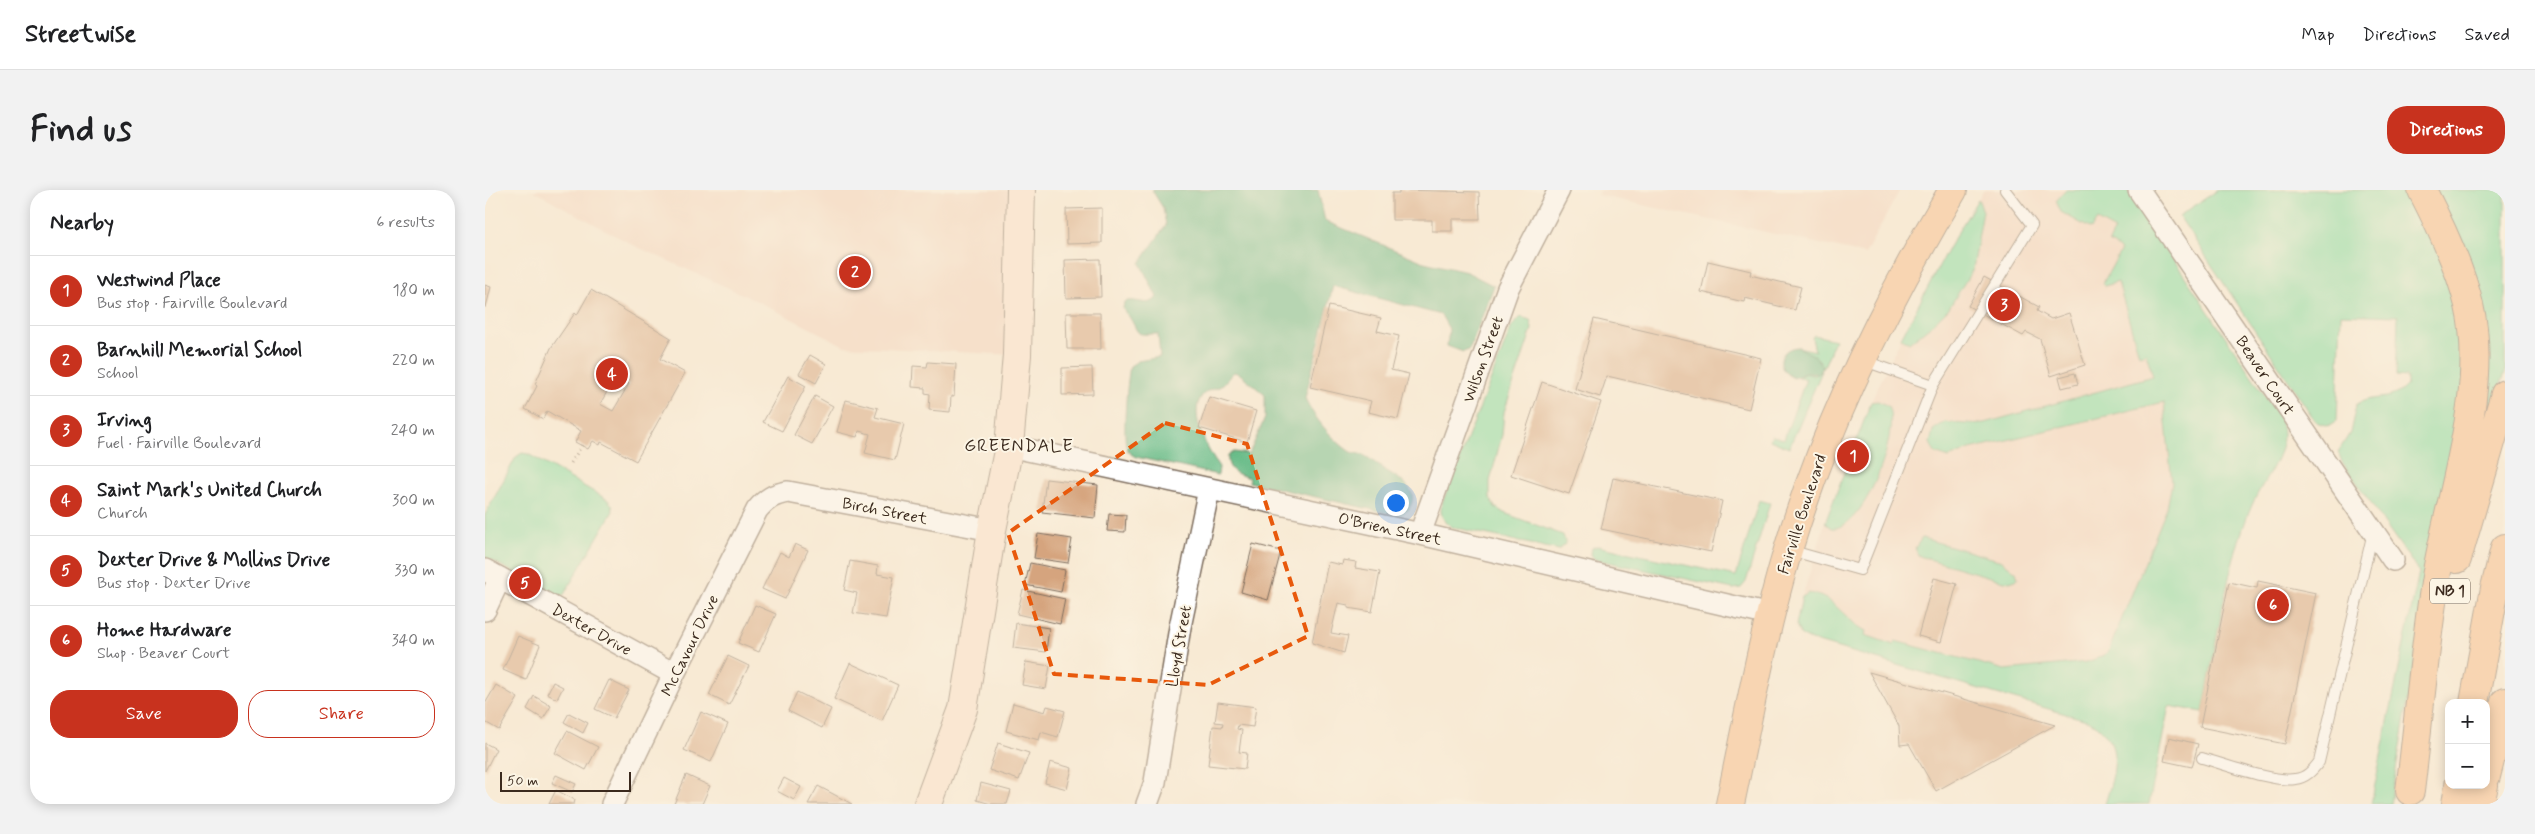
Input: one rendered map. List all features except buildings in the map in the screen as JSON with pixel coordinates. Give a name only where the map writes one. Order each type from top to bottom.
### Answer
[{"type":"main road","points":[[928,804],[963,709],[992,530],[1009,446],[1017,354],[1021,190]]},
{"type":"main road","name":"Fairville Boulevard","points":[[1730,804],[1770,614],[1788,550],[1823,447],[1861,359],[1915,256],[1953,190]]},
{"type":"main road","points":[[2409,798],[2436,578],[2467,427],[2473,387],[2473,345],[2469,307],[2460,274],[2422,190]]},
{"type":"main road","name":"NB 1","points":[[2409,798],[2452,578],[2505,394]]},
{"type":"main road","name":"NB 1","points":[[2475,699],[2495,588],[2505,548]]},
{"type":"main road","points":[[2490,760],[2505,702]]},
{"type":"main road","points":[[2456,804],[2458,789]]},
{"type":"main road","points":[[2480,804],[2483,789]]},
{"type":"street","name":"Wilson Street","points":[[1420,534],[1508,288],[1559,190]]},
{"type":"street","name":"Beaver Court","points":[[2139,190],[2393,560]]},
{"type":"street","name":"O'Brien Street","points":[[1009,446],[1420,534],[1770,614]]},
{"type":"street","name":"Lloyd Street","points":[[1147,804],[1155,782],[1180,627],[1209,489]]},
{"type":"street","name":"Birch Street","points":[[777,494],[801,494],[992,530]]},
{"type":"street","name":"McCavour Drive","points":[[612,804],[674,674],[757,510],[765,500],[777,494]]},
{"type":"street","name":"Dexter Drive","points":[[493,574],[674,674]]},
{"type":"street","points":[[485,610],[493,574]]},
{"type":"lane","points":[[1788,550],[1860,570],[1933,385],[2032,225],[2005,190]]},
{"type":"lane","points":[[1861,359],[1933,385]]},
{"type":"lane","points":[[2201,758],[2288,780],[2304,777],[2319,762],[2373,530]]},
{"type":"path","points":[[571,463],[582,445]]},
{"type":"highlighted area","points":[[1165,423],[1247,444],[1308,636],[1208,685],[1054,674],[1008,533]]},
{"type":"shaded area","points":[[532,190],[1021,190],[1017,355],[845,346],[757,301],[633,245]]},
{"type":"shaded area","points":[[1600,190],[1900,190],[1865,254],[1597,195]]},
{"type":"shaded area","points":[[1984,190],[2066,190],[2058,198],[2092,229],[2097,220],[2115,230],[2121,250],[2103,283],[2105,286],[2118,282],[2139,354],[2146,353],[2153,376],[1985,423],[1945,422],[1933,430],[1929,439],[1931,448],[1939,455],[1949,458],[1970,449],[2164,402],[2172,483],[2167,508],[2116,638],[2103,656],[2087,662],[2016,670],[1990,667],[1896,641],[1894,645],[1865,635],[1834,603],[1809,593],[1802,597],[1825,523],[1835,529],[1852,520],[1883,464],[1890,435],[1891,414],[1878,401],[1871,402],[1901,338],[1906,341],[1912,341],[1933,324],[1958,296],[1973,269],[1983,211],[1978,199]]},
{"type":"green space","points":[[1152,190],[1318,190],[1325,221],[1424,262],[1467,272],[1494,286],[1469,350],[1463,352],[1447,346],[1449,329],[1441,315],[1333,286],[1305,398],[1318,420],[1343,446],[1351,452],[1368,458],[1406,485],[1412,496],[1412,503],[1408,510],[1400,514],[1392,514],[1249,482],[1250,478],[1234,471],[1229,465],[1228,456],[1234,452],[1249,454],[1265,418],[1265,395],[1240,374],[1234,372],[1221,386],[1206,392],[1200,399],[1197,408],[1200,430],[1209,451],[1219,467],[1218,475],[1136,457],[1129,452],[1126,442],[1125,421],[1130,366],[1138,361],[1160,357],[1158,334],[1139,333],[1123,309],[1124,302],[1146,303],[1157,297],[1140,263],[1166,225],[1163,208]]},
{"type":"green space","points":[[2066,190],[2127,190],[2278,415],[2282,427],[2283,438],[2276,461],[2252,505],[2235,554],[2228,580],[2203,712],[2169,706],[2149,804],[2105,804],[2114,769],[2113,748],[2109,739],[2090,721],[1811,640],[1801,635],[1796,625],[1802,597],[1809,593],[1826,599],[1833,604],[1851,621],[1866,631],[1865,635],[1894,645],[1895,641],[2005,670],[2087,662],[2103,656],[2109,650],[2167,508],[2172,483],[2164,402],[1970,449],[1949,458],[1935,453],[1930,443],[1933,430],[1945,422],[1985,423],[2153,376],[2146,353],[2139,355],[2118,282],[2105,286],[2103,283],[2121,250],[2109,242],[2115,230],[2097,220],[2091,229],[2061,212],[2056,201]]},
{"type":"green space","points":[[2218,190],[2413,190],[2447,263],[2467,361],[2390,804],[2371,804],[2419,572],[2342,462],[2338,452],[2350,433],[2356,405],[2369,399],[2388,397],[2401,391],[2407,385],[2407,377],[2396,376],[2398,316],[2341,314],[2337,420],[2328,426],[2316,422],[2179,216]]},
{"type":"green space","points":[[2432,190],[2505,190],[2505,373],[2490,416],[2478,413]]},
{"type":"green space","points":[[1978,199],[1983,211],[1973,269],[1949,308],[1933,324],[1909,343],[1901,338],[1949,247]]},
{"type":"green space","points":[[1521,317],[1530,320],[1532,329],[1504,412],[1502,435],[1490,481],[1490,498],[1495,507],[1504,513],[1563,535],[1566,544],[1559,550],[1452,527],[1444,520],[1441,514],[1442,503],[1512,326]]},
{"type":"green space","points":[[1814,335],[1835,340],[1823,369],[1819,360],[1798,347],[1815,351],[1812,338]]},
{"type":"green space","points":[[1798,347],[1815,356],[1823,367],[1820,373],[1805,373],[1794,378],[1788,375],[1781,365],[1782,355],[1791,348]]},
{"type":"green space","points":[[1822,371],[1789,448],[1770,440],[1772,436],[1784,439],[1806,379],[1799,377],[1805,373],[1813,375]]},
{"type":"green space","points":[[1878,401],[1888,406],[1891,419],[1884,458],[1867,499],[1855,515],[1843,525],[1831,528],[1825,523],[1871,402]]},
{"type":"green space","points":[[522,453],[528,454],[608,500],[612,505],[613,511],[563,596],[556,595],[485,557],[485,515],[516,457]]},
{"type":"green space","points":[[1759,500],[1770,503],[1746,582],[1741,588],[1733,589],[1594,559],[1591,554],[1592,548],[1597,546],[1736,576]]},
{"type":"green space","points":[[1922,538],[2002,561],[2016,572],[2018,579],[2010,582],[2000,580],[1922,557],[1918,555],[1915,548]]},
{"type":"place","name":"Barnhill Memorial School","points":[[855,272]]},
{"type":"place","name":"Irving","points":[[2004,305]]},
{"type":"place","name":"Saint Mark's United Church","points":[[612,374]]},
{"type":"place","name":"Westwind Place","points":[[1853,456]]},
{"type":"place","name":"Dexter Drive & Mollins Drive","points":[[525,583]]},
{"type":"place","name":"Home Hardware","points":[[2273,605]]},
{"type":"district","name":"GREENDALE","points":[[1019,445]]}]
